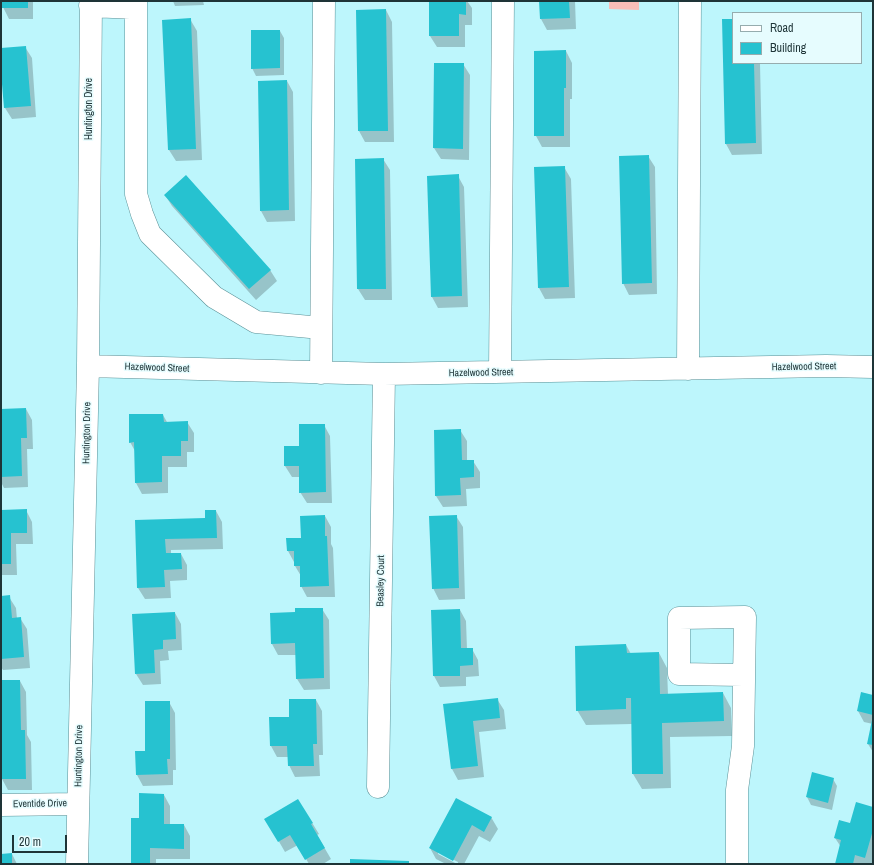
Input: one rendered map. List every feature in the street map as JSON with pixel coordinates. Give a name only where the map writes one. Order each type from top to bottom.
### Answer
[{"type":"street","points":[[321,373],[324,1]]},
{"type":"street","points":[[500,372],[502,1]]},
{"type":"street","points":[[688,369],[690,1]]},
{"type":"street","points":[[90,3],[136,5],[136,194],[150,234],[214,298],[256,322],[321,328]]},
{"type":"street","name":"Huntington Drive","points":[[77,864],[88,366],[90,3]]},
{"type":"street","name":"Hazelwood Street","points":[[88,366],[384,374],[826,366],[873,367]]},
{"type":"street","name":"Beasley Court","points":[[378,788],[384,374]]},
{"type":"street","points":[[737,864],[737,790],[743,746],[744,675]]},
{"type":"street","name":"Eventide Drive","points":[[1,805],[78,804]]},
{"type":"shaded area","points":[[609,1],[639,1],[639,10],[609,9]]},
{"type":"building","points":[[2,1],[28,1],[28,8],[2,8]]},
{"type":"building","points":[[429,1],[466,1],[466,15],[459,14],[459,36],[429,36]]},
{"type":"building","points":[[539,1],[569,1],[570,18],[540,19]]},
{"type":"building","points":[[386,9],[388,131],[358,131],[356,10]]},
{"type":"building","points":[[191,18],[196,149],[168,150],[162,20]]},
{"type":"building","points":[[722,19],[732,19],[732,64],[754,64],[756,143],[725,144]]},
{"type":"building","points":[[251,30],[280,30],[280,68],[251,69]]},
{"type":"building","points":[[26,46],[31,106],[4,108],[1,48]]},
{"type":"building","points":[[566,50],[564,136],[534,136],[534,51]]},
{"type":"building","points":[[434,63],[464,63],[463,149],[433,148]]},
{"type":"building","points":[[287,80],[289,210],[260,211],[258,81]]},
{"type":"building","points":[[649,155],[652,283],[622,284],[619,156]]},
{"type":"building","points":[[384,158],[386,289],[357,289],[355,159]]},
{"type":"building","points":[[565,166],[569,287],[538,288],[534,167]]},
{"type":"building","points":[[459,174],[462,296],[431,297],[427,176]]},
{"type":"building","points":[[186,175],[271,270],[249,289],[164,195]]},
{"type":"building","points":[[26,408],[27,438],[21,438],[22,476],[1,477],[1,409]]},
{"type":"building","points":[[129,414],[163,414],[164,422],[188,421],[188,441],[181,441],[181,456],[162,456],[162,482],[135,483],[134,442],[129,443]]},
{"type":"building","points":[[299,424],[325,424],[326,492],[299,493],[299,466],[284,466],[284,446],[299,446]]},
{"type":"building","points":[[461,429],[462,460],[474,460],[474,477],[460,478],[461,495],[435,496],[434,430]]},
{"type":"building","points":[[27,509],[27,533],[11,533],[11,564],[1,564],[1,510]]},
{"type":"building","points":[[205,510],[216,510],[217,538],[165,539],[166,553],[181,553],[182,569],[164,570],[165,587],[137,588],[135,520],[205,518]]},
{"type":"building","points":[[325,515],[329,586],[300,587],[300,566],[294,566],[294,551],[287,551],[286,538],[301,538],[300,516]]},
{"type":"building","points":[[457,515],[459,588],[432,589],[429,516]]},
{"type":"building","points":[[10,595],[12,618],[21,617],[24,657],[1,659],[1,596]]},
{"type":"building","points":[[295,608],[323,608],[324,678],[296,679],[295,643],[271,644],[270,613],[295,612]]},
{"type":"building","points":[[460,609],[461,648],[473,648],[473,665],[460,666],[460,676],[433,676],[431,610]]},
{"type":"building","points":[[175,612],[176,639],[163,640],[163,649],[154,650],[155,673],[135,674],[132,614]]},
{"type":"building","points":[[626,644],[627,653],[659,652],[660,694],[723,692],[724,721],[662,723],[663,774],[632,774],[631,698],[626,698],[626,709],[576,711],[575,646]]},
{"type":"building","points":[[1,680],[20,680],[21,730],[25,730],[26,779],[1,779]]},
{"type":"building","points":[[861,692],[873,695],[873,715],[857,711]]},
{"type":"building","points":[[498,698],[500,718],[473,721],[478,766],[451,769],[443,704]]},
{"type":"building","points":[[289,699],[316,699],[317,744],[313,744],[314,766],[288,766],[287,746],[270,746],[269,717],[289,717]]},
{"type":"building","points":[[145,701],[170,701],[170,759],[167,759],[168,774],[136,775],[135,751],[145,751]]},
{"type":"building","points":[[872,720],[873,721],[873,745],[867,744]]},
{"type":"building","points":[[812,772],[834,778],[828,803],[806,797]]},
{"type":"building","points":[[139,793],[164,794],[164,824],[184,824],[184,849],[150,848],[150,864],[131,864],[131,818],[139,818]]},
{"type":"building","points":[[456,798],[492,817],[484,832],[472,825],[453,861],[429,848]]},
{"type":"building","points":[[298,799],[313,823],[311,824],[325,848],[305,860],[290,835],[278,842],[264,819]]},
{"type":"building","points":[[856,802],[873,807],[873,830],[865,858],[855,855],[853,864],[835,864],[841,840],[834,838],[839,820],[850,823]]},
{"type":"building","points":[[12,853],[12,864],[1,864],[1,854]]},
{"type":"building","points":[[350,859],[409,861],[409,864],[350,864]]}]
